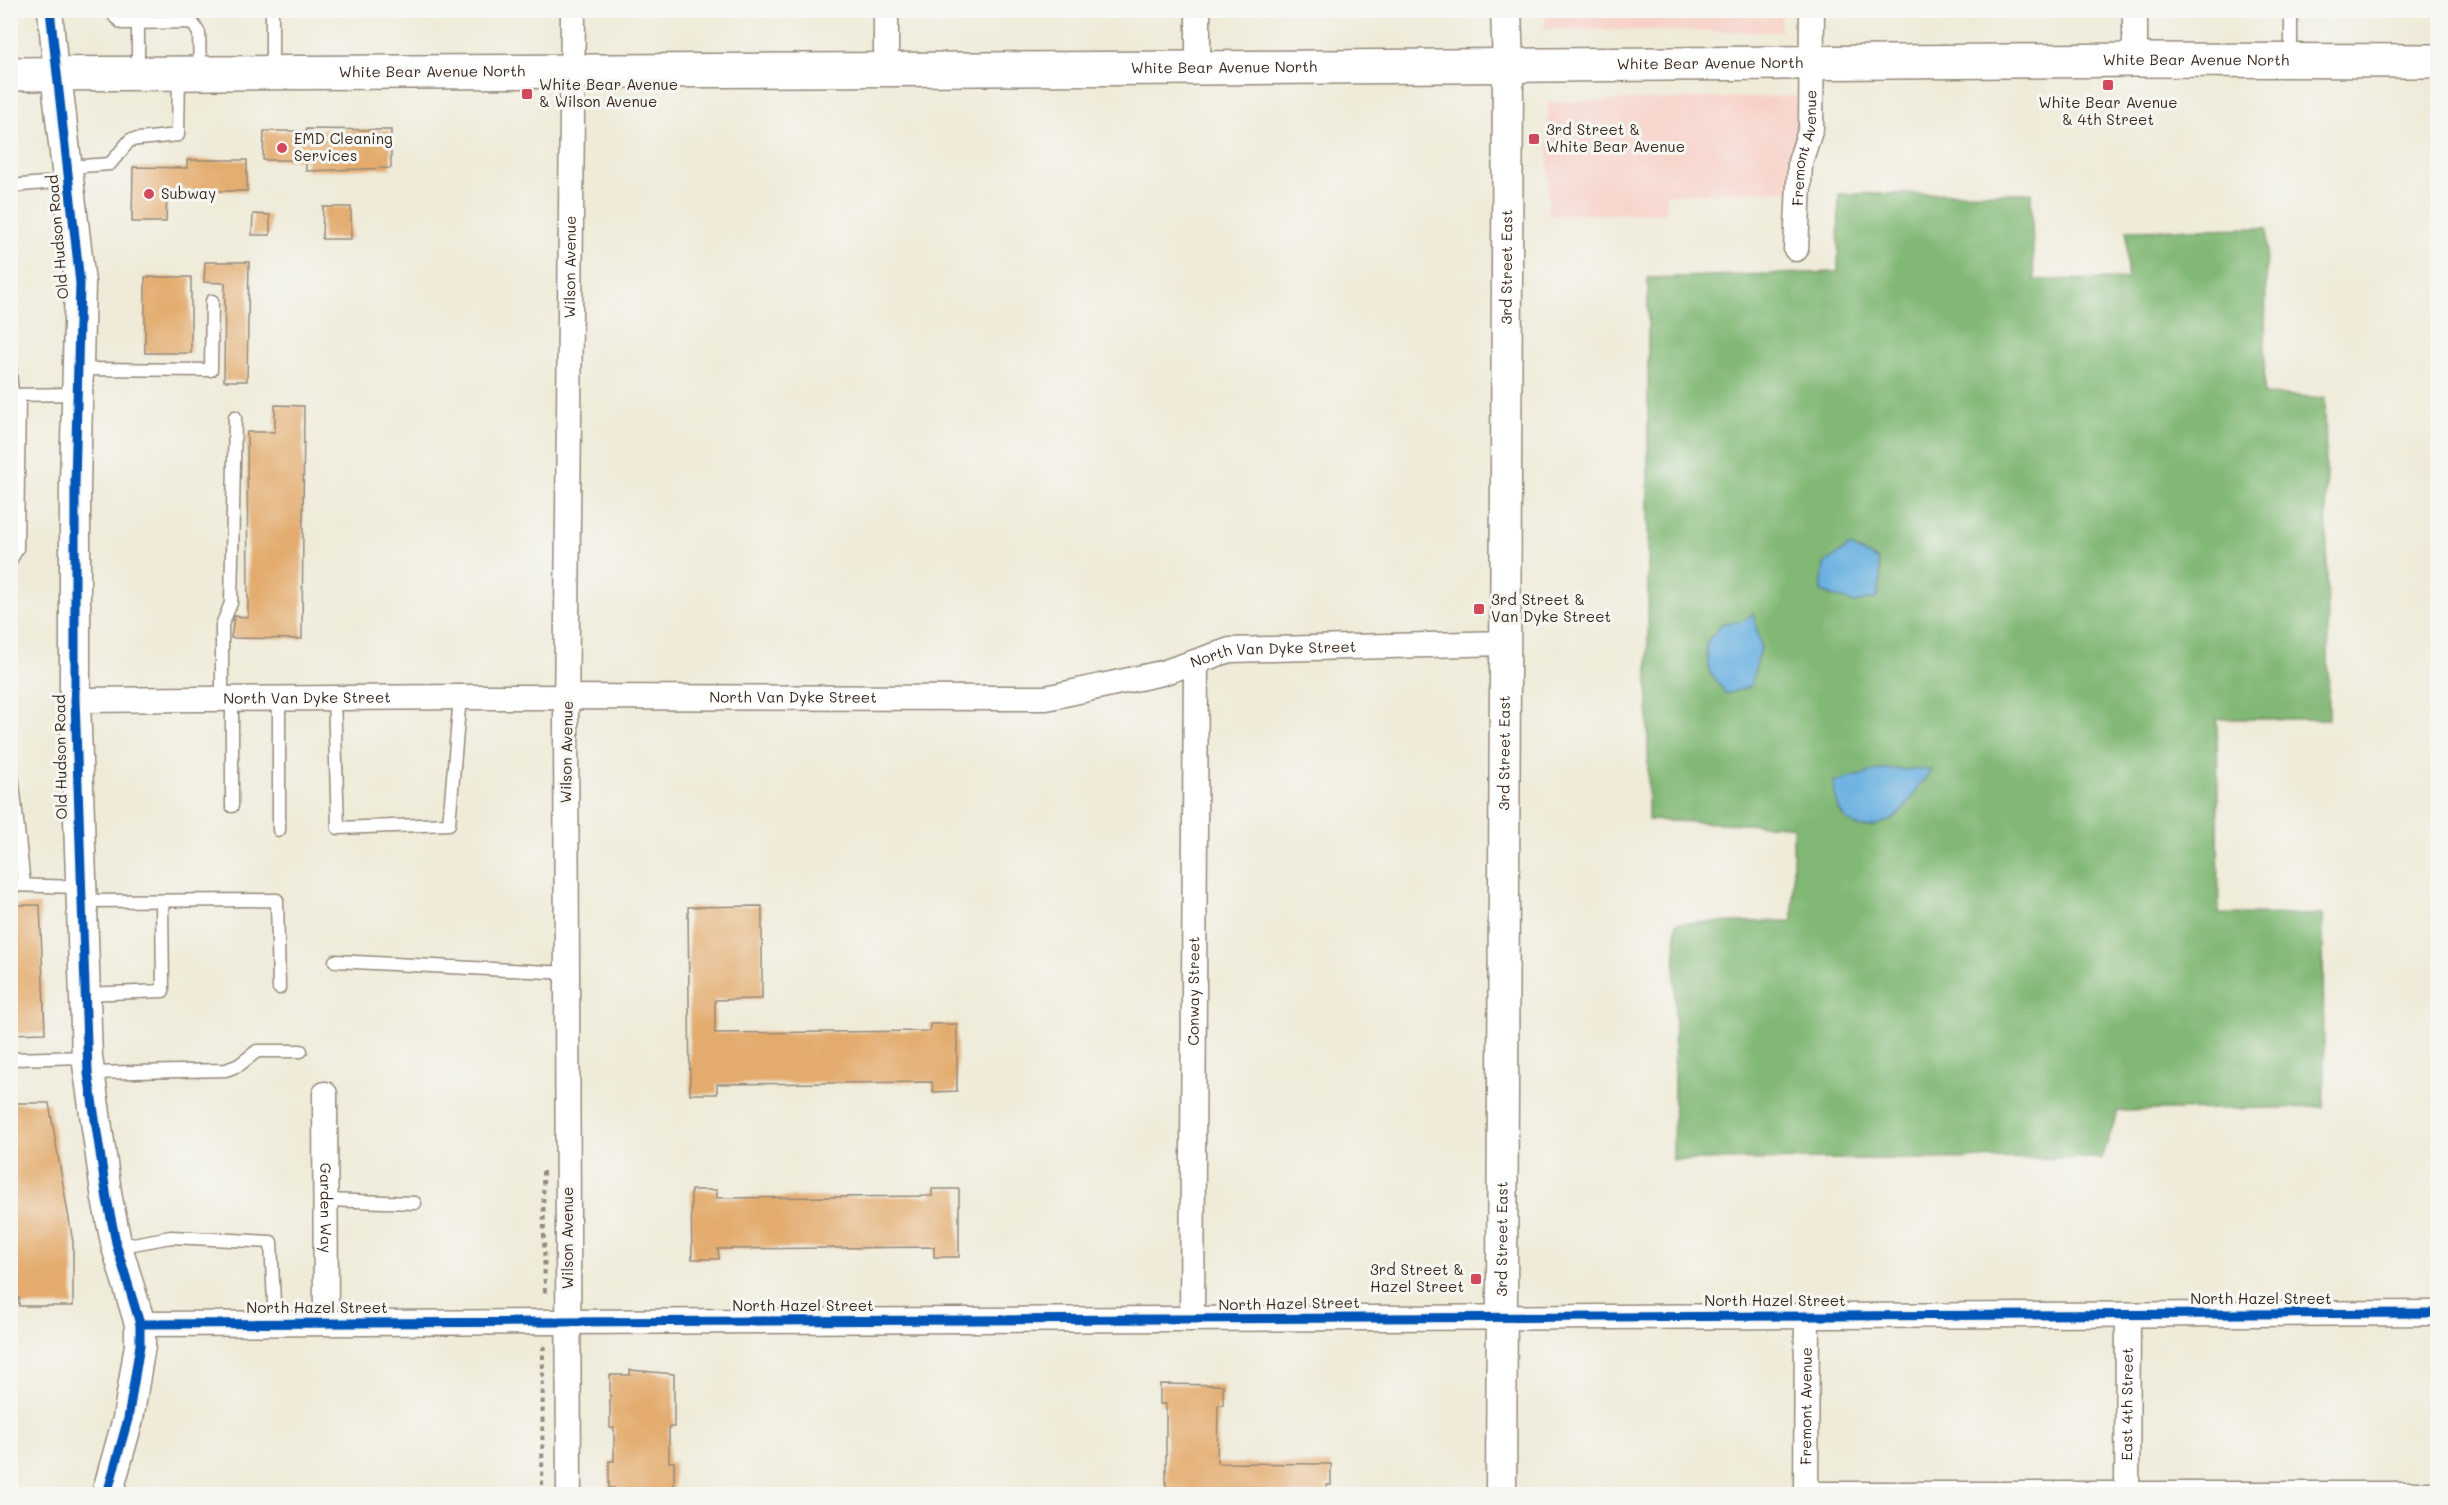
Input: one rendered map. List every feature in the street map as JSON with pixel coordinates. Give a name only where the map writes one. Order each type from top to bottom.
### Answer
[{"type":"main road","name":"White Bear Avenue North","points":[[10,74],[1811,64],[2135,60],[2438,61]]},
{"type":"street","name":"Old Hudson Road","points":[[50,10],[80,283],[75,700],[87,1065],[117,1247],[140,1324],[140,1345],[128,1419],[120,1457],[107,1494]]},
{"type":"street","name":"Wilson Avenue","points":[[569,1494],[566,720],[573,10]]},
{"type":"street","points":[[886,10],[886,69]]},
{"type":"street","points":[[1198,10],[1198,68]]},
{"type":"street","name":"3rd Street East","points":[[1502,1494],[1508,65],[1506,10]]},
{"type":"street","name":"Fremont Avenue","points":[[1796,249],[1800,162],[1811,128],[1812,10]]},
{"type":"street","points":[[2135,10],[2135,60]]},
{"type":"street","name":"North Van Dyke Street","points":[[75,700],[460,697],[1046,699],[1162,673],[1230,651],[1506,643]]},
{"type":"street","name":"Conway Street","points":[[1192,1319],[1196,662]]},
{"type":"street","name":"Garden Way","points":[[325,1094],[326,1322]]},
{"type":"street","name":"North Hazel Street","points":[[140,1324],[2438,1313]]},
{"type":"street","name":"East 4th Street","points":[[2127,1492],[2128,1315]]},
{"type":"street","name":"Fremont Avenue","points":[[1806,1491],[1807,1316]]},
{"type":"lane","points":[[10,186],[110,164],[130,140],[178,135],[197,26],[173,16],[138,24],[122,23],[115,16],[115,10]]},
{"type":"lane","points":[[272,10],[272,72]]},
{"type":"lane","points":[[2290,10],[2290,61]]},
{"type":"lane","points":[[138,24],[138,73]]},
{"type":"lane","points":[[14,395],[78,382],[211,370],[212,301]]},
{"type":"lane","points":[[10,369],[14,395],[17,549],[10,561]]},
{"type":"lane","points":[[232,806],[222,625],[231,603],[236,417]]},
{"type":"lane","points":[[334,698],[338,828],[449,824],[460,697]]},
{"type":"lane","points":[[279,699],[279,830]]},
{"type":"lane","points":[[10,756],[24,885]]},
{"type":"lane","points":[[10,885],[162,901],[277,900],[279,988]]},
{"type":"lane","points":[[84,994],[163,991],[162,901]]},
{"type":"lane","points":[[335,961],[568,973]]},
{"type":"lane","points":[[10,1059],[87,1065],[226,1070],[239,1065],[257,1051],[301,1051]]},
{"type":"lane","points":[[325,1200],[415,1203]]},
{"type":"lane","points":[[117,1247],[171,1238],[271,1242],[274,1323]]},
{"type":"lane","points":[[1806,1491],[2127,1492],[2438,1488]]},
{"type":"path","points":[[542,1494],[543,1349],[547,1345]]},
{"type":"shaded area","points":[[1545,11],[1781,11],[1781,32],[1545,29]]},
{"type":"shaded area","points":[[1798,96],[1797,191],[1667,194],[1666,213],[1548,215],[1548,102]]},
{"type":"green space","points":[[2031,193],[2034,280],[2127,279],[2127,230],[2267,228],[2264,394],[2325,398],[2329,719],[2217,719],[2219,914],[2323,915],[2324,1107],[2118,1111],[2102,1158],[1673,1160],[1676,923],[1793,921],[1793,826],[1648,820],[1648,278],[1838,272],[1839,194]]},
{"type":"water","points":[[1850,546],[1878,560],[1881,579],[1877,598],[1855,603],[1821,592],[1824,564]]},
{"type":"water","points":[[1753,613],[1761,648],[1750,687],[1726,694],[1709,671],[1706,643],[1723,623],[1742,622]]},
{"type":"water","points":[[1884,769],[1932,770],[1907,805],[1895,817],[1869,827],[1852,824],[1840,811],[1833,782]]},
{"type":"building","points":[[306,129],[391,130],[391,168],[306,171],[306,160],[263,160],[264,131],[306,131]]},
{"type":"building","points":[[187,160],[247,160],[247,191],[167,191],[166,222],[132,222],[133,167],[187,168]]},
{"type":"building","points":[[323,207],[351,207],[351,239],[322,239]]},
{"type":"building","points":[[253,214],[270,215],[270,235],[252,235]]},
{"type":"building","points":[[205,262],[249,262],[247,381],[224,381],[225,283],[204,282]]},
{"type":"building","points":[[145,277],[191,277],[191,353],[145,353]]},
{"type":"building","points":[[275,405],[304,406],[302,639],[231,638],[234,616],[248,617],[247,432],[275,432]]},
{"type":"building","points":[[10,905],[40,905],[45,1033],[10,1034]]},
{"type":"building","points":[[762,906],[762,999],[715,1000],[715,1033],[930,1031],[930,1024],[957,1024],[957,1091],[933,1092],[932,1082],[717,1084],[717,1094],[690,1094],[688,907]]},
{"type":"building","points":[[10,1103],[49,1103],[73,1242],[73,1306],[19,1306],[19,1298],[10,1298]]},
{"type":"building","points":[[932,1189],[959,1189],[959,1257],[934,1257],[934,1247],[718,1249],[719,1259],[692,1259],[691,1190],[717,1190],[717,1198],[932,1196]]},
{"type":"building","points":[[630,1370],[674,1374],[674,1427],[669,1427],[669,1462],[674,1462],[674,1489],[670,1489],[670,1494],[614,1494],[614,1488],[609,1488],[609,1461],[614,1461],[614,1428],[610,1428],[610,1375],[630,1375]]},
{"type":"building","points":[[1160,1384],[1223,1385],[1223,1405],[1218,1405],[1217,1463],[1331,1464],[1331,1485],[1327,1485],[1327,1494],[1166,1494],[1166,1404],[1160,1404]]},
{"type":"cycle path","points":[[50,10],[80,283],[75,484],[75,700],[88,1073],[107,1199],[117,1247],[140,1324],[140,1345],[128,1419],[107,1494]]},
{"type":"cycle path","points":[[140,1324],[2438,1313]]},
{"type":"place","name":"White Bear Avenue & 4th Street","points":[[2108,85]]},
{"type":"place","name":"White Bear Avenue & Wilson Avenue","points":[[527,94]]},
{"type":"place","name":"3rd Street & White Bear Avenue","points":[[1534,139]]},
{"type":"place","name":"EMD Cleaning Services","points":[[282,148]]},
{"type":"place","name":"Subway","points":[[149,194]]},
{"type":"place","name":"3rd Street & Van Dyke Street","points":[[1479,609]]},
{"type":"place","name":"3rd Street & Hazel Street","points":[[1476,1279]]}]
